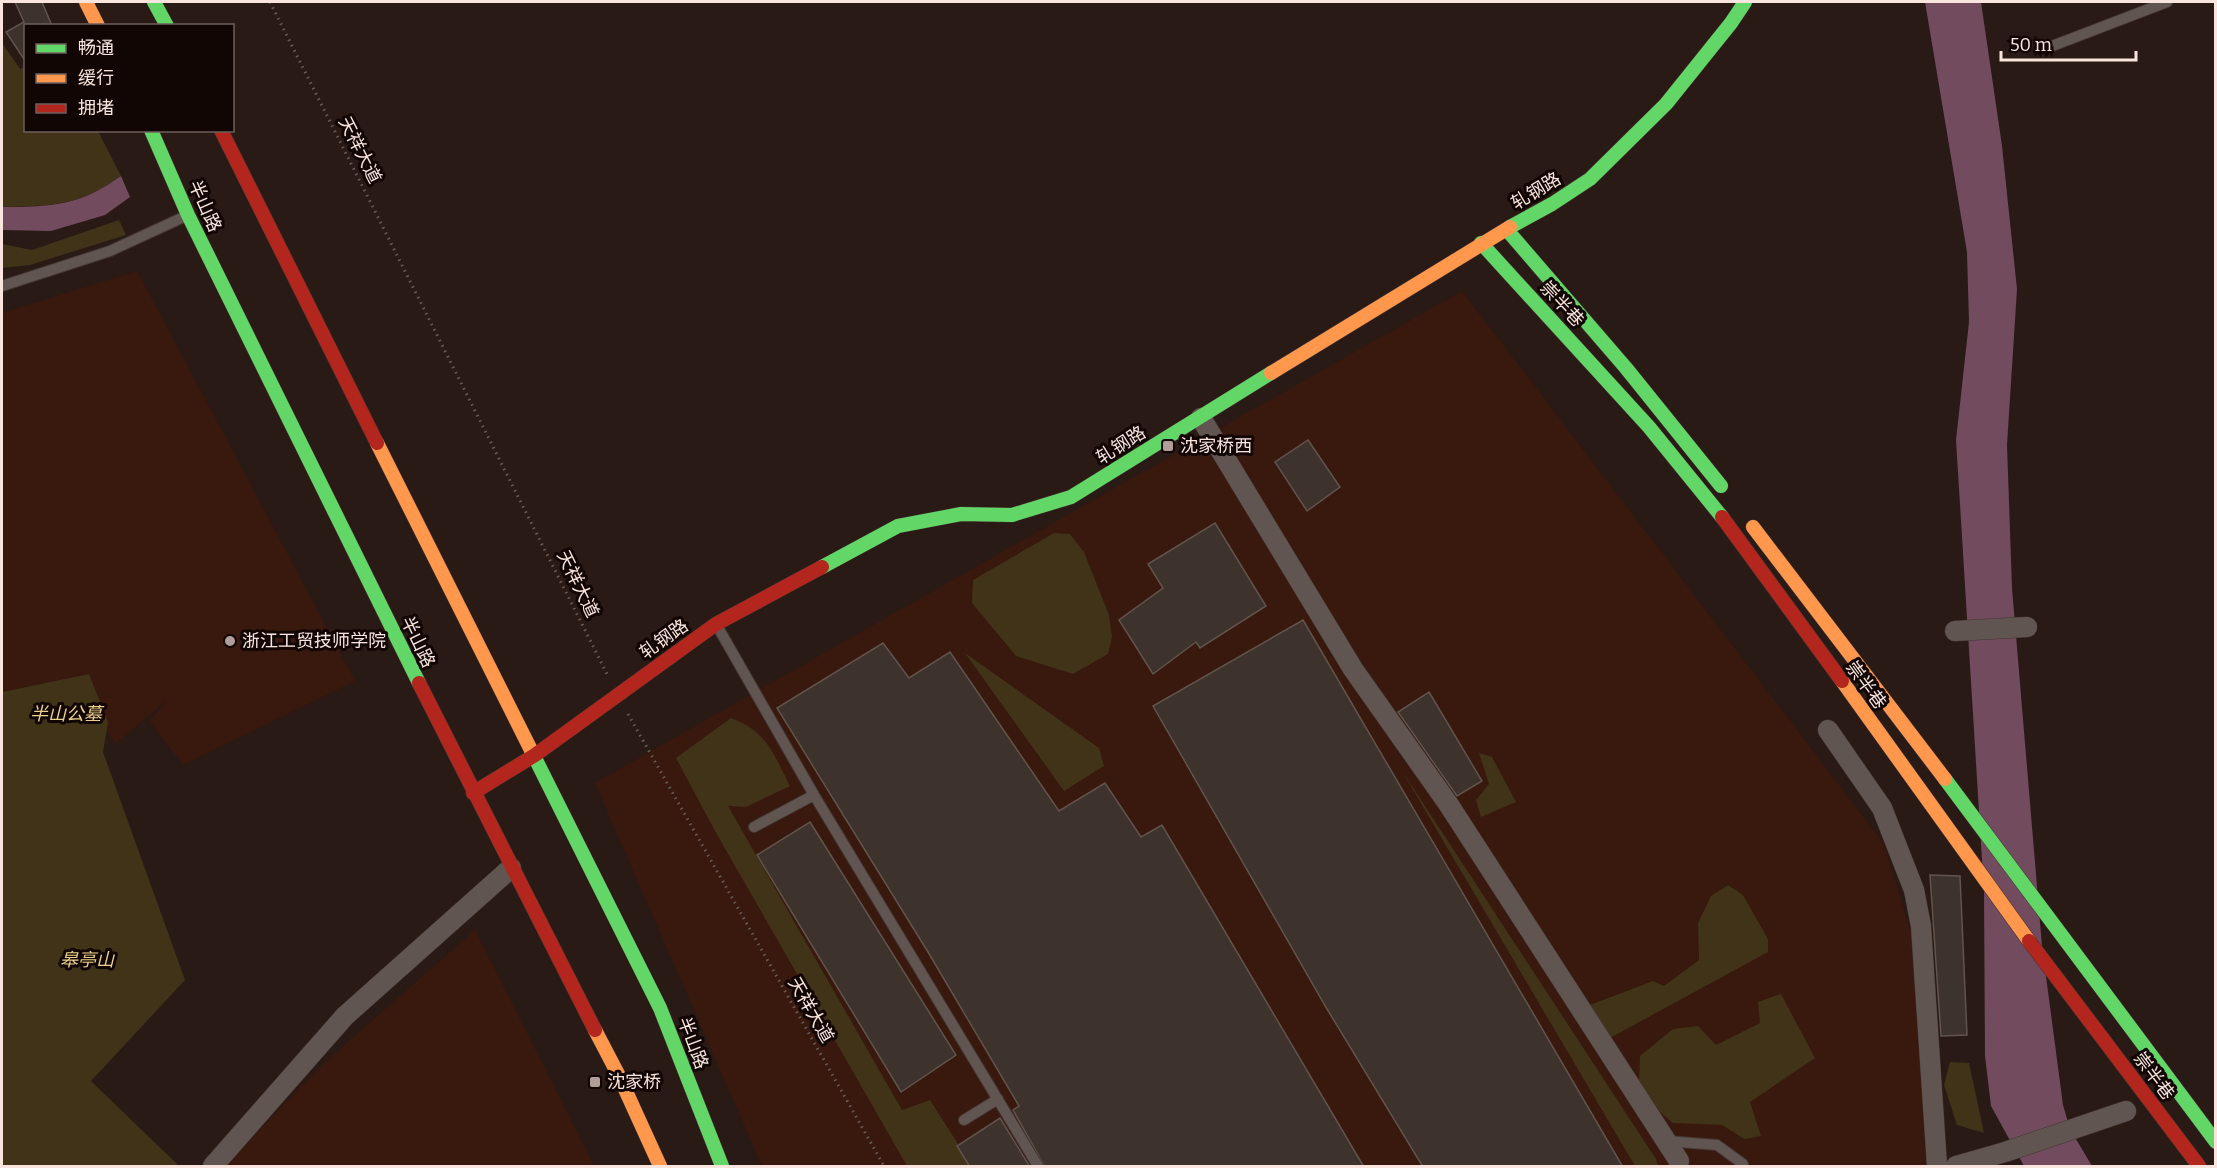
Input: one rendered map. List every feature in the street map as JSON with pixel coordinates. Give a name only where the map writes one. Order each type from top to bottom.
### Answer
[{"type":"street","points":[[86,2],[97,24]]},
{"type":"street","points":[[154,2],[165,24]]},
{"type":"street","points":[[1731,23],[1740,2]]},
{"type":"street","points":[[1731,23],[1745,2]]},
{"type":"street","name":"轧钢路","points":[[473,793],[535,755],[716,624],[898,526],[961,514],[1012,515],[1071,498],[1481,243],[1507,230],[1590,179],[1666,104],[1731,23]]},
{"type":"street","name":"半山路","points":[[152,132],[188,215],[473,793],[619,1076],[660,1167]]},
{"type":"street","name":"半山路","points":[[222,132],[660,1008],[722,1167]]},
{"type":"street","name":"崇半巷","points":[[1507,230],[1626,368],[1730,497]]},
{"type":"street","name":"崇半巷","points":[[1481,243],[1635,412],[1735,533],[2048,967],[2199,1167]]},
{"type":"street","points":[[1201,418],[1334,639],[1449,805],[1678,1161]]},
{"type":"street","name":"崇半巷","points":[[1744,515],[1942,775],[2073,954],[2216,1142]]},
{"type":"street","points":[[1955,631],[2027,627]]},
{"type":"street","points":[[1828,730],[1882,808],[1914,890],[1921,926],[1937,1167]]},
{"type":"street","points":[[213,1167],[345,1016],[511,868]]},
{"type":"street","points":[[1956,1167],[2126,1111]]},
{"type":"lane","points":[[2047,48],[2167,2]]},
{"type":"lane","points":[[2,286],[110,251],[188,215]]},
{"type":"lane","points":[[716,624],[814,795],[1038,1167]]},
{"type":"lane","points":[[754,827],[814,795]]},
{"type":"lane","points":[[963,1120],[998,1099]]},
{"type":"lane","points":[[1667,1141],[1717,1145],[1743,1164]]},
{"type":"path","name":"天祥大道","points":[[270,2],[617,694],[885,1167]]},
{"type":"shaded area","points":[[1925,2],[1981,2],[2002,146],[2017,289],[2007,445],[2012,588],[2042,946],[2063,1105],[2070,1129],[2092,1166],[2024,1166],[1991,1106],[1985,1056],[1984,892],[1956,440],[1969,322],[1967,252]]},
{"type":"shaded area","points":[[121,176],[130,197],[105,215],[51,231],[2,230],[2,207],[60,204],[93,193]]},
{"type":"shaded area","points":[[137,271],[355,681],[183,765],[150,721],[168,699],[115,744],[107,731],[89,674],[2,692],[2,313]]},
{"type":"shaded area","points":[[1462,291],[1884,844],[1912,937],[1926,1166],[762,1166],[595,783]]},
{"type":"shaded area","points":[[475,930],[594,1166],[225,1166],[324,1063]]},
{"type":"green space","points":[[2,43],[20,69],[24,67],[24,132],[99,132],[121,176],[93,193],[71,201],[48,205],[2,207]]},
{"type":"green space","points":[[119,220],[126,235],[30,265],[2,268],[2,244],[32,250]]},
{"type":"green space","points":[[1054,533],[1070,534],[1084,552],[1109,615],[1112,637],[1108,654],[1073,674],[1016,656],[972,603],[973,580]]},
{"type":"green space","points":[[965,653],[1099,748],[1104,766],[1064,791]]},
{"type":"green space","name":"皋亭山","points":[[89,674],[108,722],[103,752],[185,980],[91,1081],[179,1166],[2,1166],[2,692]]},
{"type":"green space","points":[[731,718],[753,730],[768,745],[790,786],[746,807],[728,806],[902,1110],[930,1100],[972,1166],[907,1166],[715,831],[676,758]]},
{"type":"green space","points":[[1479,753],[1492,757],[1516,802],[1481,817],[1476,800],[1489,784]]},
{"type":"green space","points":[[1402,771],[1656,1159],[1658,1166],[1635,1166]]},
{"type":"green space","points":[[1728,885],[1743,895],[1768,939],[1768,952],[1610,1038],[1590,1005],[1653,981],[1664,986],[1699,960],[1698,923],[1711,896]]},
{"type":"green space","points":[[1781,994],[1815,1058],[1750,1102],[1761,1136],[1744,1139],[1722,1125],[1673,1123],[1660,1112],[1639,1081],[1640,1056],[1673,1029],[1698,1026],[1716,1045],[1760,1023],[1758,1002]]},
{"type":"green space","points":[[1950,1062],[1969,1063],[1984,1133],[1957,1125],[1944,1085]]},
{"type":"building","points":[[15,2],[42,2],[51,24],[24,24],[24,59],[6,32],[24,22]]},
{"type":"building","points":[[1308,440],[1340,487],[1307,511],[1275,462]]},
{"type":"building","points":[[1215,523],[1266,606],[1200,648],[1196,642],[1153,674],[1119,620],[1163,588],[1148,564]]},
{"type":"building","points":[[1303,620],[1623,1167],[1423,1167],[1327,1009],[1153,706]]},
{"type":"building","points":[[883,643],[909,678],[950,652],[1059,811],[1105,783],[1141,837],[1162,825],[1364,1167],[1045,1167],[1013,1110],[1019,1106],[928,952],[777,708]]},
{"type":"building","points":[[1429,692],[1482,781],[1457,796],[1398,712]]},
{"type":"building","points":[[810,822],[956,1055],[901,1092],[757,855]]},
{"type":"building","points":[[1930,875],[1960,876],[1967,1035],[1941,1036]]},
{"type":"building","points":[[1000,1118],[1030,1167],[970,1167],[957,1146]]},
{"type":"traffic: fast","points":[[154,2],[166,24]]},
{"type":"traffic: fast","points":[[1510,227],[1552,204],[1590,179],[1666,104],[1745,2]]},
{"type":"traffic: fast","points":[[152,132],[188,215],[419,683]]},
{"type":"traffic: fast","points":[[1507,230],[1626,368],[1721,486]]},
{"type":"traffic: fast","points":[[1481,243],[1649,427],[1722,517]]},
{"type":"traffic: fast","points":[[822,567],[898,526],[961,514],[1012,515],[1071,497],[1271,373]]},
{"type":"traffic: fast","points":[[531,750],[660,1008],[722,1166]]},
{"type":"traffic: fast","points":[[1945,779],[2216,1142]]},
{"type":"traffic: slow","points":[[86,2],[97,24]]},
{"type":"traffic: slow","points":[[1271,373],[1510,227]]},
{"type":"traffic: slow","points":[[377,443],[531,750]]},
{"type":"traffic: slow","points":[[1753,527],[1945,779]]},
{"type":"traffic: slow","points":[[1842,681],[2029,941]]},
{"type":"traffic: slow","points":[[595,1030],[619,1076],[660,1166]]},
{"type":"traffic: jam","points":[[222,132],[377,443]]},
{"type":"traffic: jam","points":[[1722,517],[1842,681]]},
{"type":"traffic: jam","points":[[473,793],[535,755],[716,624],[822,567]]},
{"type":"traffic: jam","points":[[419,683],[595,1030]]},
{"type":"traffic: jam","points":[[2029,941],[2199,1166]]},
{"type":"place","name":"沈家桥西","points":[[1168,446]]},
{"type":"place","name":"浙江工贸技师学院","points":[[230,641]]},
{"type":"place","name":"沈家桥","points":[[595,1082]]},
{"type":"park label","name":"半山公墓","points":[[66,714]]}]
